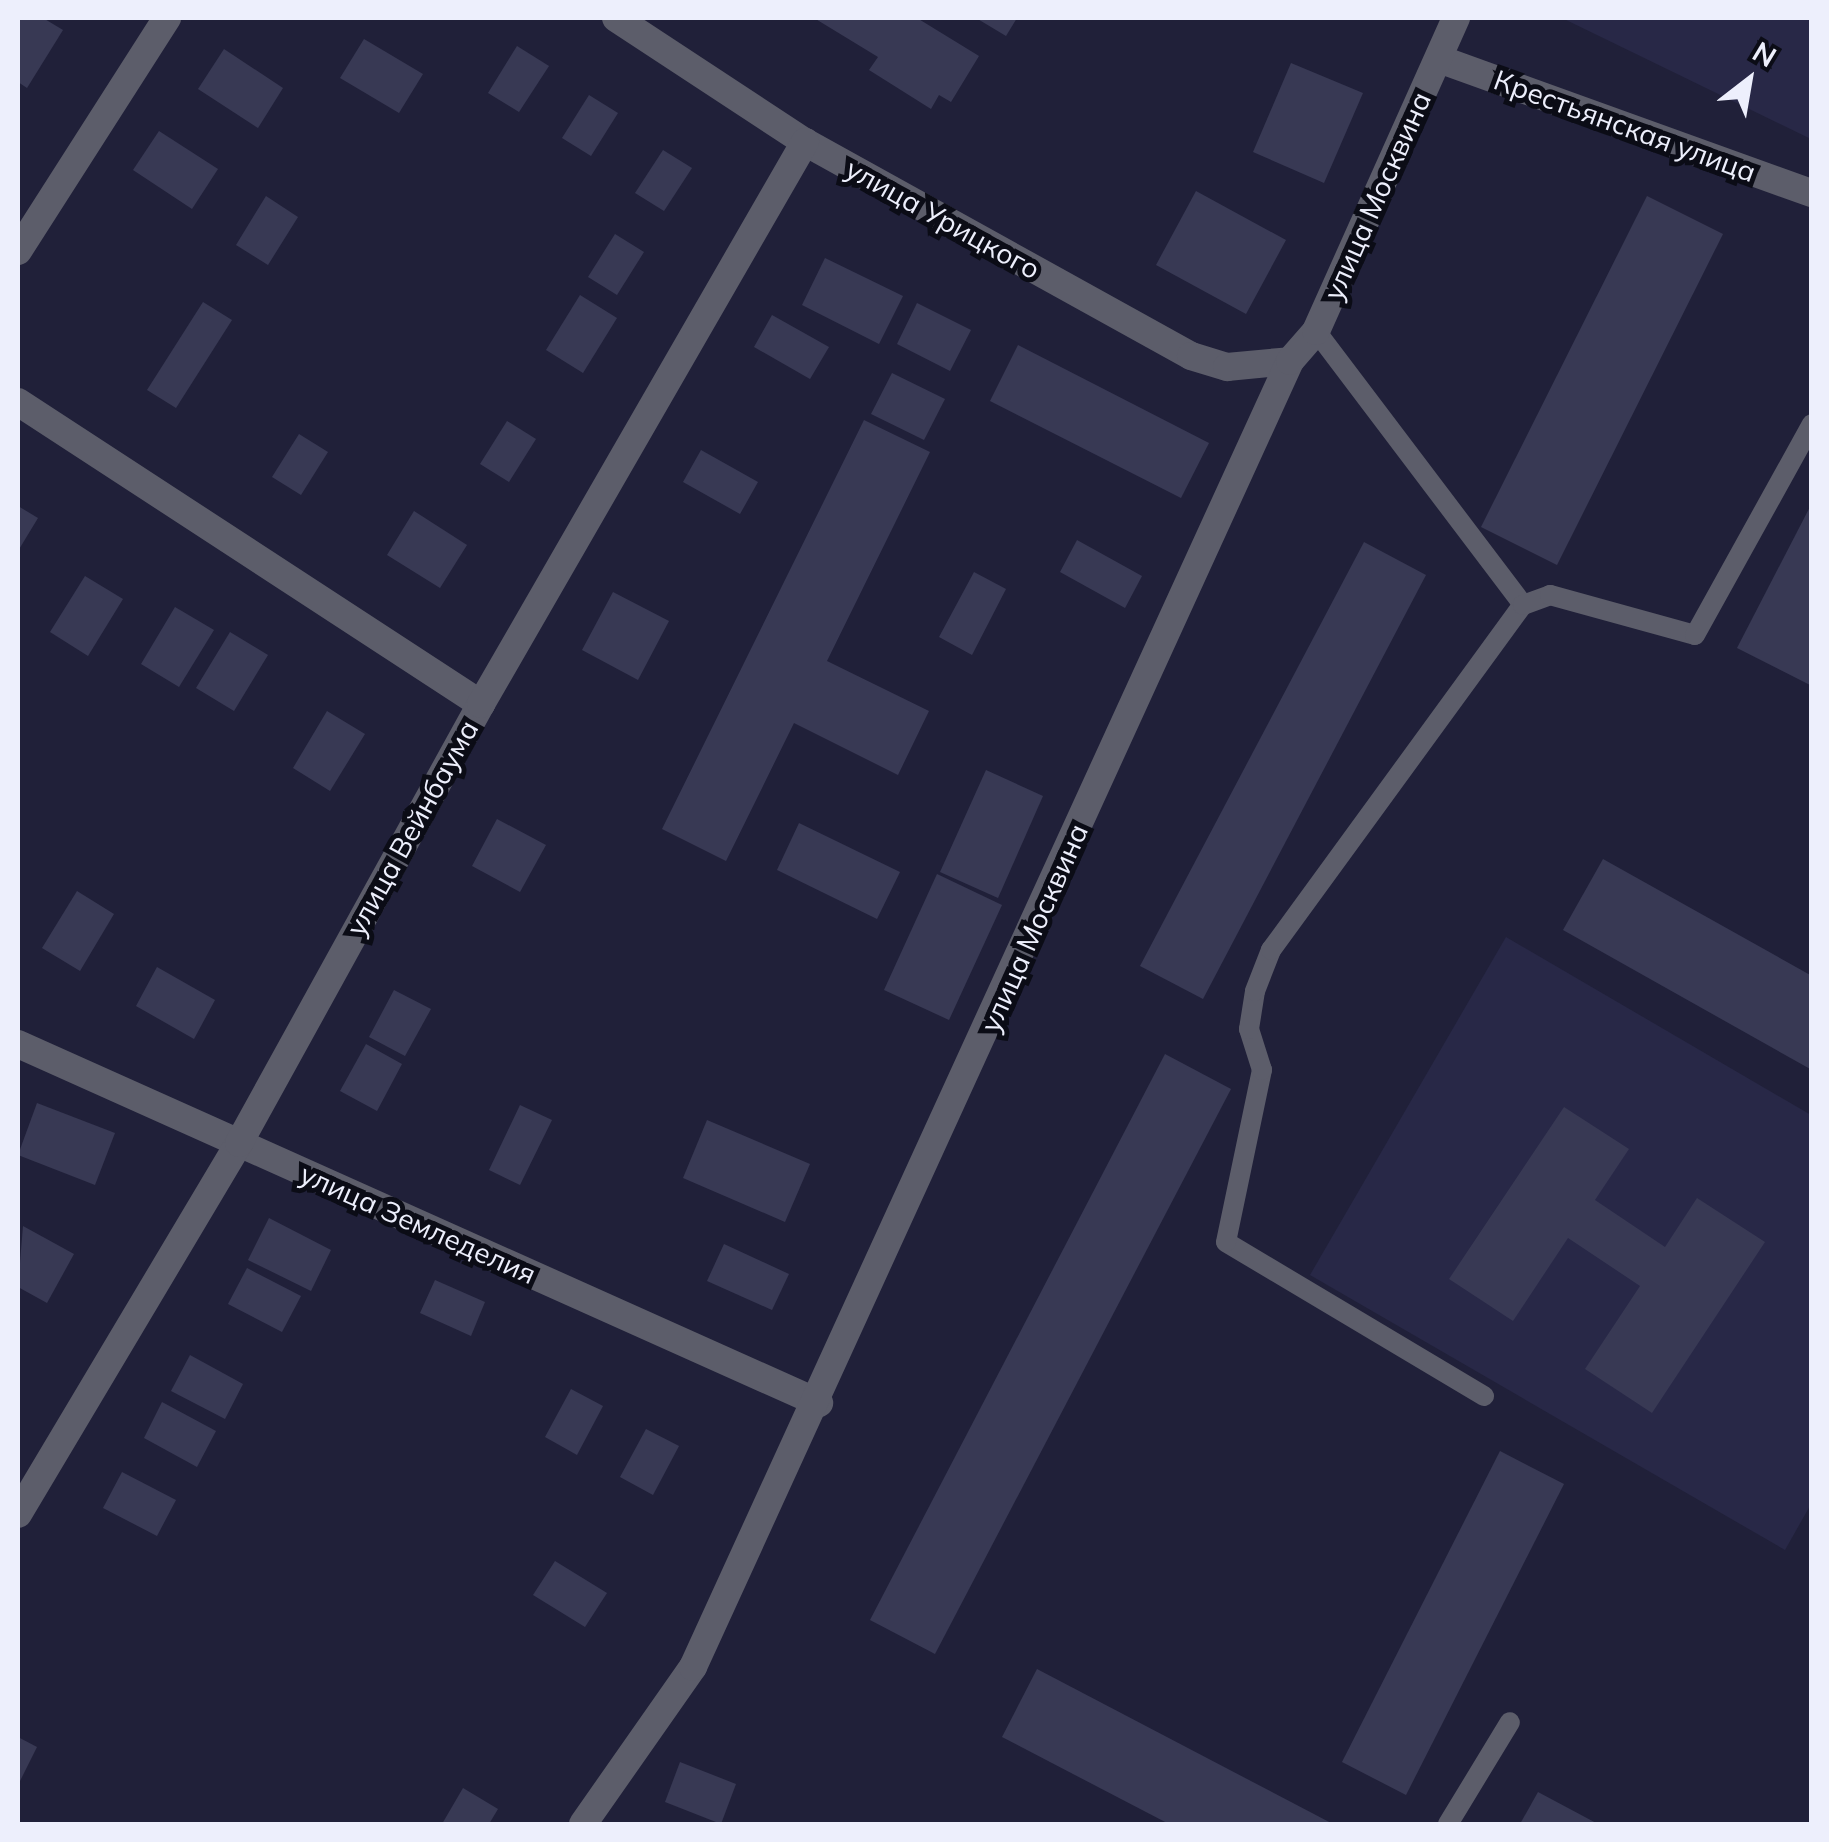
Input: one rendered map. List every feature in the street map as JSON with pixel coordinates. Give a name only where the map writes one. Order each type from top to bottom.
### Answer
[{"type":"street","points":[[18,251],[167,18]]},
{"type":"street","name":"улица Урицкого","points":[[616,18],[805,142],[1191,356],[1227,367],[1290,361]]},
{"type":"street","name":"улица Москвина","points":[[584,1824],[693,1667],[819,1403],[1290,361],[1316,332],[1456,18]]},
{"type":"street","name":"Крестьянская улица","points":[[1439,59],[1812,193]]},
{"type":"street","name":"улица Вейнбаума","points":[[18,1514],[239,1143],[480,704],[805,142]]},
{"type":"street","points":[[18,402],[480,704]]},
{"type":"street","name":"улица Земледелия","points":[[18,1044],[819,1403]]},
{"type":"lane","points":[[1316,332],[1524,605]]},
{"type":"lane","points":[[1484,1396],[1226,1242],[1262,1070],[1249,1029],[1254,991],[1271,950],[1524,605],[1550,596],[1695,635],[1812,424]]},
{"type":"lane","points":[[1448,1824],[1510,1722]]},
{"type":"shaded area","points":[[1562,18],[1811,18],[1811,139]]},
{"type":"shaded area","points":[[1506,937],[1811,1115],[1811,1504],[1785,1550],[1310,1275]]},
{"type":"building","points":[[18,18],[43,18],[63,30],[27,88],[18,82]]},
{"type":"building","points":[[814,18],[917,18],[979,56],[951,102],[939,95],[931,109],[869,70],[878,57]]},
{"type":"building","points":[[976,18],[1017,18],[1006,36]]},
{"type":"building","points":[[364,39],[423,74],[399,113],[340,78]]},
{"type":"building","points":[[517,46],[549,66],[519,112],[488,93]]},
{"type":"building","points":[[224,49],[283,88],[258,128],[198,89]]},
{"type":"building","points":[[1291,63],[1363,93],[1324,183],[1253,152]]},
{"type":"building","points":[[589,95],[618,113],[591,156],[562,138]]},
{"type":"building","points":[[159,131],[218,169],[192,209],[133,170]]},
{"type":"building","points":[[663,150],[692,168],[664,211],[635,193]]},
{"type":"building","points":[[1196,191],[1286,240],[1246,314],[1156,265]]},
{"type":"building","points":[[266,196],[298,217],[268,265],[236,245]]},
{"type":"building","points":[[1647,196],[1723,234],[1557,565],[1481,527]]},
{"type":"building","points":[[615,234],[644,252],[617,295],[588,277]]},
{"type":"building","points":[[825,258],[903,296],[879,344],[802,305]]},
{"type":"building","points":[[580,295],[617,318],[583,373],[546,350]]},
{"type":"building","points":[[203,302],[232,320],[176,408],[147,390]]},
{"type":"building","points":[[917,303],[971,330],[950,371],[897,344]]},
{"type":"building","points":[[772,315],[829,347],[810,379],[754,347]]},
{"type":"building","points":[[1018,345],[1209,443],[1181,498],[990,401]]},
{"type":"building","points":[[892,373],[945,399],[924,440],[871,414]]},
{"type":"building","points":[[864,420],[930,452],[827,661],[929,711],[898,775],[794,723],[726,861],[662,829]]},
{"type":"building","points":[[507,421],[536,439],[509,482],[480,464]]},
{"type":"building","points":[[299,434],[328,452],[301,495],[272,477]]},
{"type":"building","points":[[701,450],[758,482],[740,514],[683,482]]},
{"type":"building","points":[[1812,503],[1812,686],[1737,648]]},
{"type":"building","points":[[18,506],[38,518],[18,551]]},
{"type":"building","points":[[414,511],[467,545],[440,588],[387,555]]},
{"type":"building","points":[[1077,540],[1142,576],[1125,608],[1060,572]]},
{"type":"building","points":[[1364,542],[1426,575],[1203,999],[1140,966]]},
{"type":"building","points":[[974,572],[1006,589],[972,655],[939,637]]},
{"type":"building","points":[[85,576],[123,599],[88,656],[50,632]]},
{"type":"building","points":[[613,592],[669,621],[638,680],[582,650]]},
{"type":"building","points":[[175,607],[214,630],[179,687],[141,664]]},
{"type":"building","points":[[230,632],[268,655],[234,711],[196,688]]},
{"type":"building","points":[[327,711],[365,734],[330,791],[293,768]]},
{"type":"building","points":[[986,770],[1043,796],[998,898],[940,872]]},
{"type":"building","points":[[497,819],[546,845],[520,892],[472,866]]},
{"type":"building","points":[[799,823],[900,872],[877,919],[777,870]]},
{"type":"building","points":[[1603,859],[1812,976],[1812,1070],[1563,930]]},
{"type":"building","points":[[937,874],[1002,905],[949,1020],[884,990]]},
{"type":"building","points":[[77,891],[114,914],[80,971],[42,948]]},
{"type":"building","points":[[157,967],[215,1000],[194,1039],[136,1006]]},
{"type":"building","points":[[394,990],[431,1009],[405,1056],[369,1037]]},
{"type":"building","points":[[366,1044],[402,1064],[377,1111],[340,1091]]},
{"type":"building","points":[[1165,1054],[1231,1089],[935,1654],[870,1620]]},
{"type":"building","points":[[37,1103],[115,1133],[95,1185],[18,1155]]},
{"type":"building","points":[[520,1105],[552,1120],[520,1185],[489,1170]]},
{"type":"building","points":[[1564,1107],[1629,1149],[1595,1200],[1665,1247],[1697,1198],[1765,1242],[1652,1413],[1585,1369],[1640,1286],[1568,1238],[1513,1321],[1449,1279]]},
{"type":"building","points":[[707,1120],[810,1164],[785,1222],[683,1178]]},
{"type":"building","points":[[269,1218],[331,1250],[311,1291],[248,1260]]},
{"type":"building","points":[[23,1226],[74,1254],[47,1303],[18,1287]]},
{"type":"building","points":[[724,1244],[789,1274],[772,1310],[707,1281]]},
{"type":"building","points":[[247,1268],[301,1296],[282,1332],[228,1304]]},
{"type":"building","points":[[435,1280],[485,1302],[471,1336],[420,1313]]},
{"type":"building","points":[[190,1355],[243,1384],[225,1419],[171,1391]]},
{"type":"building","points":[[571,1389],[603,1406],[577,1455],[545,1437]]},
{"type":"building","points":[[162,1402],[216,1431],[197,1467],[144,1438]]},
{"type":"building","points":[[646,1429],[679,1446],[653,1495],[620,1477]]},
{"type":"building","points":[[1500,1451],[1564,1484],[1406,1795],[1342,1762]]},
{"type":"building","points":[[122,1472],[176,1500],[157,1536],[103,1508]]},
{"type":"building","points":[[555,1561],[607,1593],[585,1627],[533,1595]]},
{"type":"building","points":[[1037,1669],[1333,1824],[1169,1824],[1002,1737]]},
{"type":"building","points":[[18,1737],[37,1747],[18,1785]]},
{"type":"building","points":[[680,1762],[736,1784],[721,1824],[665,1802]]},
{"type":"building","points":[[463,1788],[498,1809],[489,1824],[442,1824]]},
{"type":"building","points":[[1538,1792],[1598,1824],[1520,1824]]}]
